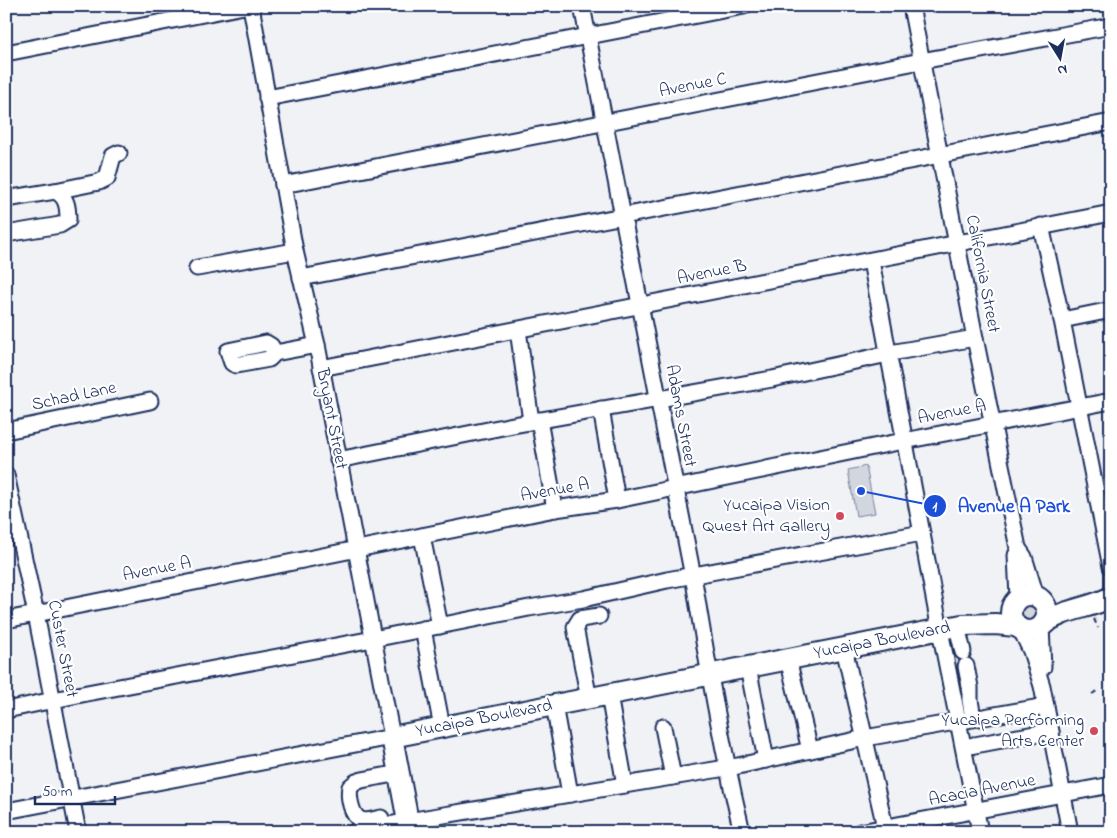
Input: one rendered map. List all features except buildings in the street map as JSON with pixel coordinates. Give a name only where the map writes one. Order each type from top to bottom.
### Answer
[{"type":"main road","points":[[1027,599],[1060,603],[1097,597],[1110,597]]},
{"type":"main road","points":[[1027,599],[1011,614],[1018,628],[1031,632],[1056,616],[1098,603],[1110,597]]},
{"type":"main road","name":"Yucaipa Boulevard","points":[[953,627],[1027,599]]},
{"type":"main road","points":[[1027,599],[1045,603],[1047,614],[1042,626]]},
{"type":"main road","name":"Yucaipa Boulevard","points":[[392,737],[953,627],[995,624],[1018,628]]},
{"type":"main road","name":"Bryant Street","points":[[392,737],[408,822]]},
{"type":"street","points":[[6,52],[244,6]]},
{"type":"street","name":"Bryant Street","points":[[251,6],[283,185],[321,368],[392,737]]},
{"type":"street","name":"Adams Street","points":[[582,6],[657,399],[693,576],[709,675],[727,768],[742,832]]},
{"type":"street","points":[[267,98],[744,6]]},
{"type":"street","name":"California Street","points":[[911,6],[992,424],[1018,548],[1024,557],[1027,599]]},
{"type":"street","name":"Avenue C","points":[[283,185],[1111,26]]},
{"type":"street","points":[[301,278],[1111,122]]},
{"type":"street","points":[[6,199],[99,182],[107,178],[113,156],[119,153]]},
{"type":"street","points":[[6,234],[60,225],[68,220],[65,201],[61,194],[55,191]]},
{"type":"street","name":"Avenue B","points":[[321,368],[958,244],[1041,226],[1111,214]]},
{"type":"street","points":[[1041,226],[1079,407],[1104,497],[1111,567]]},
{"type":"street","points":[[197,268],[296,251]]},
{"type":"street","points":[[871,261],[892,353],[905,441],[922,533],[964,659],[970,687],[964,748],[980,832]]},
{"type":"street","points":[[1062,320],[1111,310]]},
{"type":"street","points":[[518,330],[535,421],[555,509]]},
{"type":"street","points":[[338,460],[535,421],[772,379],[892,353],[975,338]]},
{"type":"street","points":[[275,353],[316,345]]},
{"type":"street","name":"Schad Lane","points":[[6,431],[150,401]]},
{"type":"street","name":"Avenue A","points":[[6,620],[555,509],[617,500],[1111,401]]},
{"type":"street","points":[[601,409],[617,500]]},
{"type":"street","name":"Custer Street","points":[[6,475],[36,614],[73,798],[78,832]]},
{"type":"street","points":[[6,710],[922,533]]},
{"type":"street","points":[[422,536],[440,626]]},
{"type":"street","points":[[589,699],[575,627],[580,619],[599,616]]},
{"type":"street","points":[[1042,626],[1041,654],[1044,674],[1042,686]]},
{"type":"street","points":[[953,627],[966,720]]},
{"type":"street","points":[[1018,628],[1031,651],[1042,686],[1070,832]]},
{"type":"street","points":[[423,629],[442,727]]},
{"type":"street","points":[[844,648],[865,738],[894,828]]},
{"type":"street","points":[[788,660],[810,750]]},
{"type":"street","points":[[748,667],[766,760]]},
{"type":"street","points":[[609,695],[625,785]]},
{"type":"street","points":[[554,705],[570,794]]},
{"type":"street","points":[[356,832],[727,768],[865,738],[1046,706]]},
{"type":"street","points":[[663,727],[673,776]]},
{"type":"street","points":[[964,748],[1051,731]]},
{"type":"street","name":"Yucaipa Boulevard","points":[[6,811],[392,737]]},
{"type":"street","points":[[399,773],[356,782],[350,787],[350,798],[354,812],[361,820],[408,822]]},
{"type":"street","name":"Acacia Avenue","points":[[861,832],[944,824],[976,810],[1111,785]]},
{"type":"path","points":[[1095,623],[1098,628]]},
{"type":"path","points":[[1092,694],[1097,691]]},
{"type":"shaded area","points":[[866,466],[875,513],[856,516],[848,470]]},
{"type":"shaded area","points":[[1026,605],[1032,605],[1037,610],[1035,619],[1026,621],[1021,616],[1021,610]]},
{"type":"place","name":"Avenue A Park","points":[[861,491]]},
{"type":"place","name":"Yucaipa Vision Quest Art Gallery","points":[[840,516]]},
{"type":"place","name":"Yucaipa Performing Arts Center","points":[[1094,731]]}]
